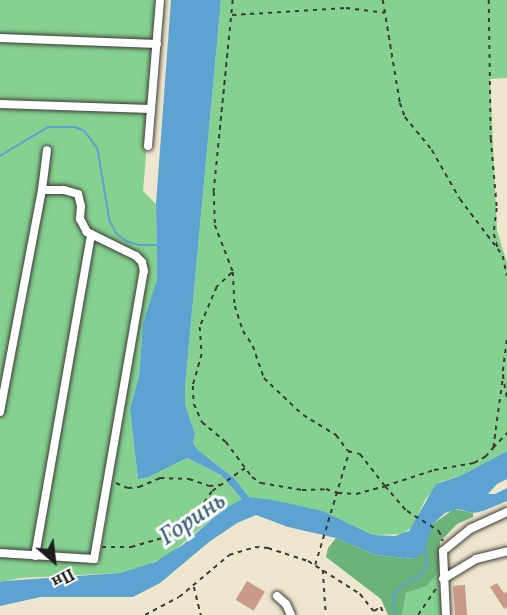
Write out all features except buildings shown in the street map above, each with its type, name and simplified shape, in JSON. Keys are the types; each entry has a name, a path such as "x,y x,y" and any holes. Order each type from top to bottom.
{"street":[{"path":"148,146 160,0"},
{"path":"0,38 157,44"},
{"path":"0,104 150,109"},
{"path":"0,412 42,190 47,150"},
{"path":"0,553 94,560 144,269 136,256 91,234 81,219 78,194 64,190 42,190"},
{"path":"35,556 91,234"},
{"path":"446,615 443,551 470,529 507,512"},
{"path":"443,579 476,559 507,551"},
{"path":"277,596 286,604 291,615"}],"path":[{"path":"232,0 214,192 215,225 233,272 236,306 243,331 253,346 264,378 303,415 336,435 348,451 360,454 385,486 416,518 439,531 444,540 443,551"},
{"path":"383,0 400,103 405,117 432,150 460,198 503,256 507,276"},
{"path":"489,0 490,128 496,186 494,234 498,249"},
{"path":"231,15 346,8 386,13"},
{"path":"233,272 217,287 200,327 202,354 193,386 194,404 202,422 226,442 252,477 261,483 302,490 326,489 338,493 356,494 434,470 474,463 485,457 507,434"},
{"path":"493,448 507,340"},
{"path":"502,375 507,398"},
{"path":"315,566 338,493 348,451"},
{"path":"94,560 104,546 131,548 173,534 199,510 210,494 246,468"},
{"path":"109,475 114,483 128,488 139,487 160,478 189,479 209,486 221,485"},
{"path":"145,615 194,586 229,555 255,547 290,554 315,566 360,594 374,611 381,607 384,615"},
{"path":"322,570 326,615"},
{"path":"418,615 443,579"},
{"path":"194,586 201,615"}],"green space":[{"path":"0,0 159,0 143,191 156,204 157,280 143,323 139,376 130,409 138,478 149,477 187,458 221,475 242,499 222,510 169,555 120,573 21,578 0,582 0,557 99,563 113,471 92,558 0,551"},
{"path":"221,0 507,0 507,78 490,79 497,230 507,263 507,451 460,476 440,482 425,500 413,526 403,534 373,535 323,511 249,497 235,479 198,450 193,443 195,434 185,404 185,387"},
{"path":"454,509 473,513 473,517 457,524 440,542 439,572 427,586 406,593 402,615 388,615 381,599 326,557 328,548 336,538 375,555 414,559 433,524"},
{"path":"439,572 442,615 402,615 406,593 427,586"}],"water":[{"path":"171,0 221,0 185,387 185,404 195,434 193,443 198,450 235,479 249,497 323,511 373,535 395,536 409,531 436,484 460,476 507,451 507,479 497,484 488,494 495,494 507,488 507,501 473,513 457,509 445,513 433,524 423,553 414,559 375,555 336,538 288,527 256,515 237,523 209,542 160,583 133,597 41,597 0,606 0,582 120,573 155,562 184,544 222,510 242,499 221,475 187,458 149,477 138,479 130,409 139,376 143,323 157,279 156,204"}],"waterway":[{"path":"0,156 48,127 75,127 85,131 98,149 110,221 117,234 139,245 157,245"},
{"path":"395,615 393,595 402,586 419,576 427,566 425,544"}],"water label":[{"name":"Горинь","path":"193,520"}]}
